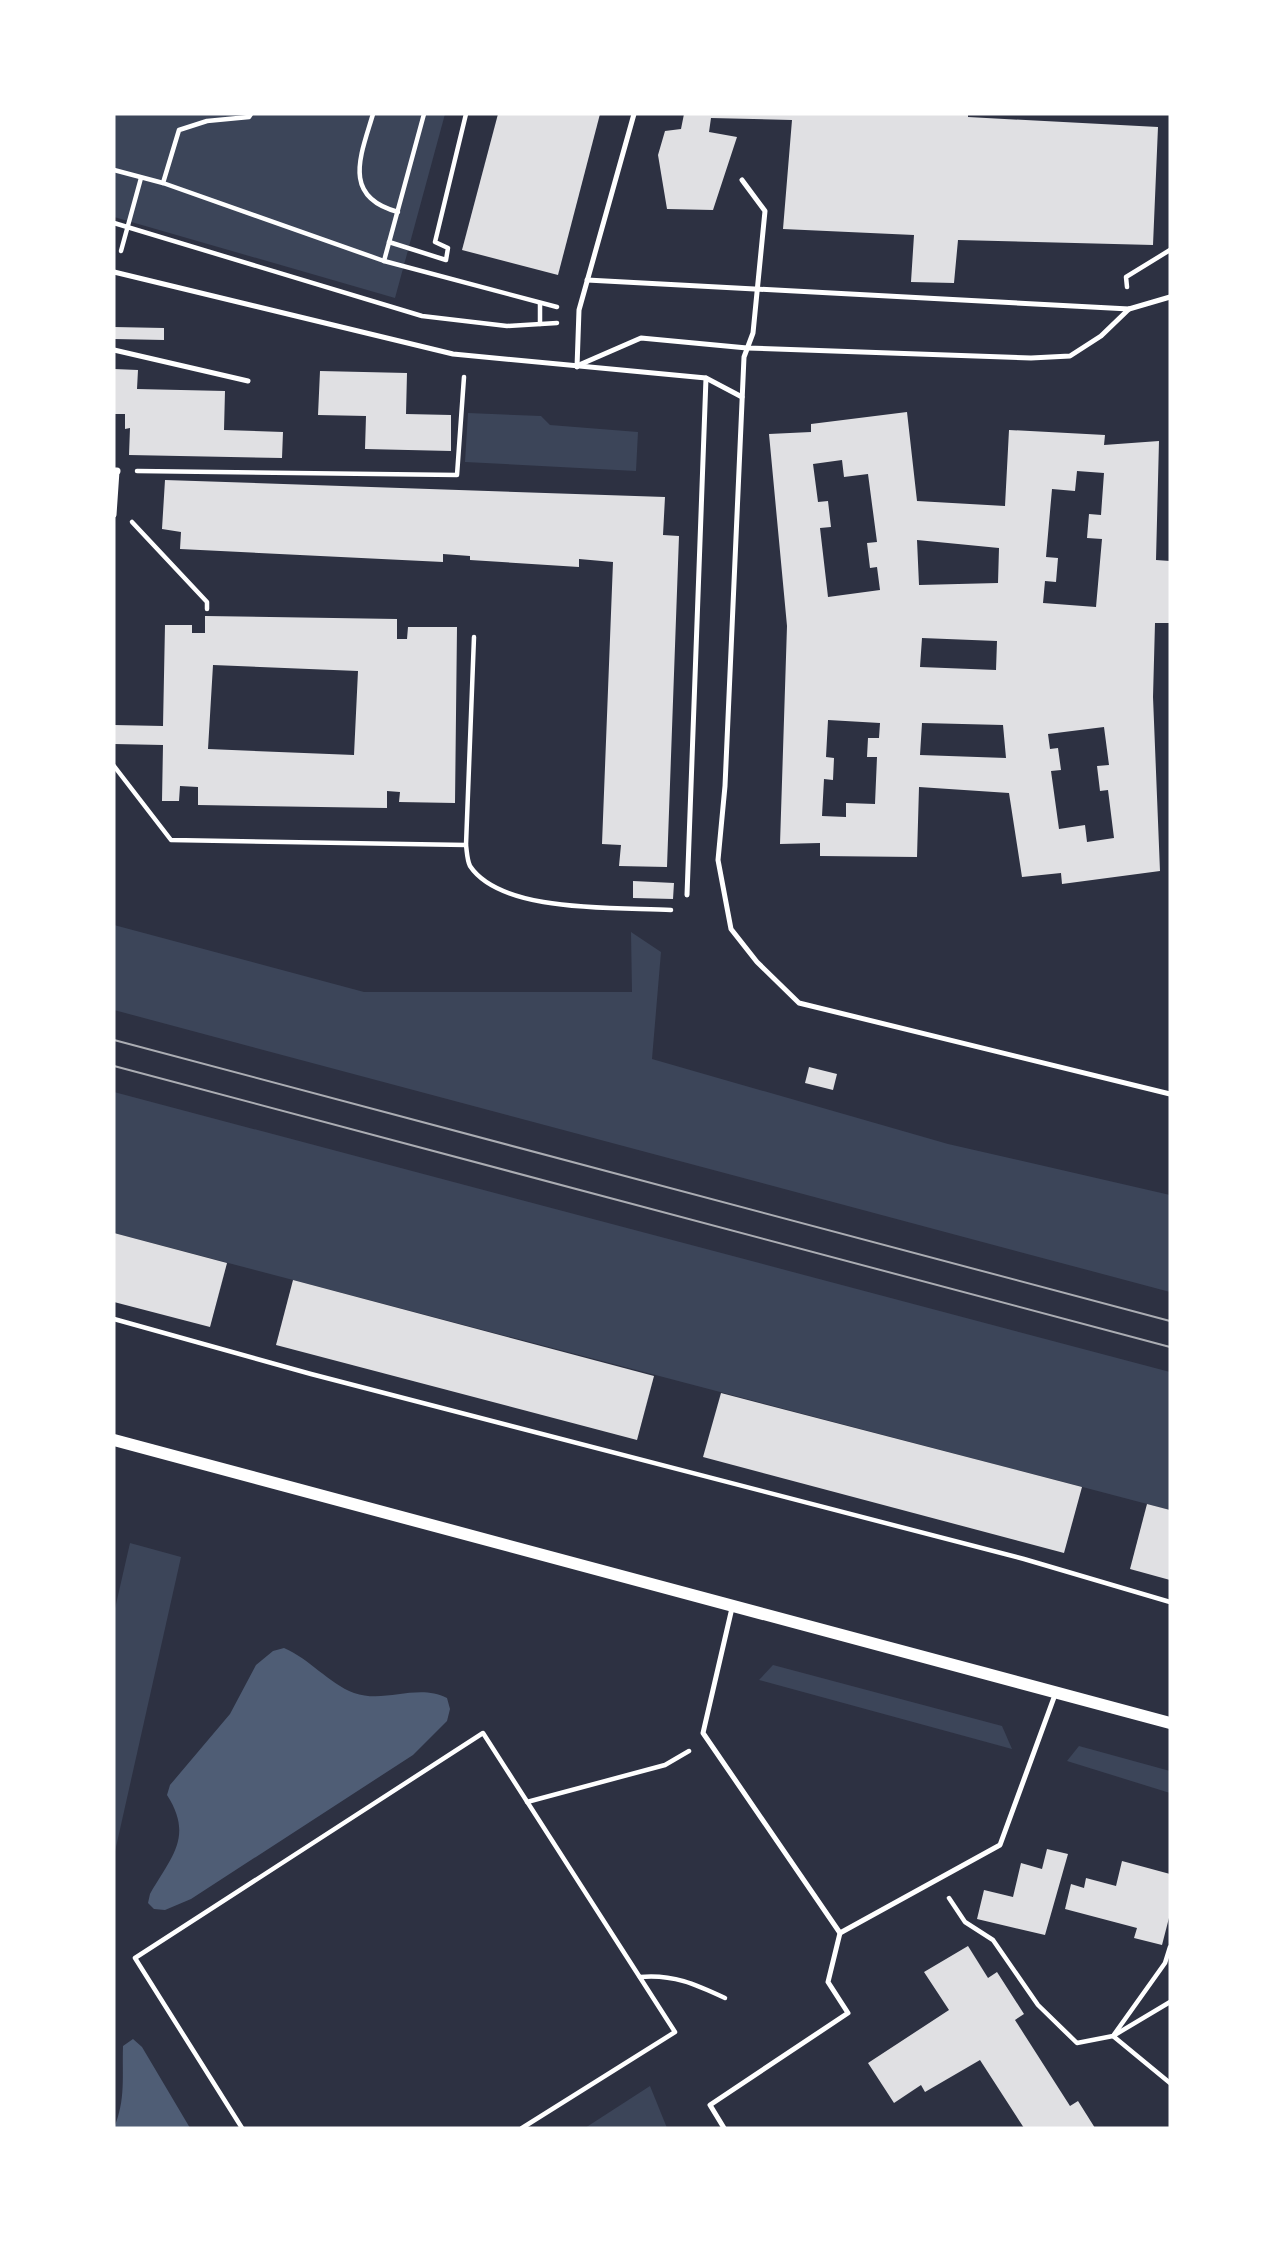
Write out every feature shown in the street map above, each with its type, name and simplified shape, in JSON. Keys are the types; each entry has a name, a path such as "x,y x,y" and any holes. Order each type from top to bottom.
{"street":[{"path":"114,1440 1170,1723"}],"lane":[{"path":"577,366 579,310 634,114"},
{"path":"742,180 765,211 753,333 747,348 742,397 725,786 718,860 731,929 757,962 799,1003 1170,1094"},
{"path":"115,272 215,299 466,355 706,378 742,397"},
{"path":"587,280 1129,309 1170,297"},
{"path":"577,366 641,338 747,348 874,350 1031,358 1070,356 1101,336 1129,309"},
{"path":"114,350 248,381"},
{"path":"687,895 706,378"},
{"path":"114,515 115,471"},
{"path":"733,1605 703,1733 840,1933"},
{"path":"724,2128 710,2105 848,2013 828,1982 840,1933 1000,1845 1056,1692"}],"path":[{"path":"163,183 178,130 206,121 249,117 251,114"},
{"path":"373,114 357,171 360,185 381,208 398,212"},
{"path":"384,261 424,114"},
{"path":"390,242 446,260 448,248 435,242 466,114"},
{"path":"114,170 163,183 384,261 540,304 579,310"},
{"path":"115,272 141,178"},
{"path":"114,223 422,316 463,323 558,323 578,328"},
{"path":"1129,309 1126,277 1170,250"},
{"path":"540,304 540,324"},
{"path":"115,471 457,475 466,355"},
{"path":"114,504 207,602 207,609"},
{"path":"474,638 466,845 468,864 481,878 516,897 545,904 675,910 687,895"},
{"path":"114,766 171,840 466,845"},
{"path":"114,1320 311,1374 1024,1559 1170,1602"},
{"path":"242,2128 135,1958 483,1733 674,2032 522,2128"},
{"path":"527,1802 665,1765 707,1739"},
{"path":"937,1879 965,1922 993,1940 1038,2005 1077,2043 1113,2036 1170,2002"},
{"path":"1113,2036 1165,1963 1170,1947"},
{"path":"640,1977 663,1975 687,1980 725,1998"},
{"path":"1113,2036 1170,2083"}],"shaded area":[{"path":"114,114 445,114 395,298 114,217"},
{"path":"468,413 541,416 550,425 638,432 636,471 465,462"},
{"path":"114,925 364,992 632,992 631,932 661,952 652,1059 948,1144 1170,1195 1170,1292 114,1010"},
{"path":"114,1092 1170,1372 1170,1510 114,1233"},
{"path":"130,1543 181,1557 114,1856 114,1613"},
{"path":"284,1648 354,1693 377,1696 424,1692 447,1698 450,1709 447,1721 413,1755 191,1899 165,1910 154,1909 148,1903 150,1894 172,1857 179,1835 179,1823 167,1795 170,1785 230,1714 256,1665 273,1651"},
{"path":"773,1665 1002,1726 1012,1749 759,1680"},
{"path":"1079,1746 1170,1771 1170,1793 1067,1761"},
{"path":"133,2039 142,2047 190,2128 114,2128 122,2097 123,2046"},
{"path":"650,2086 667,2128 585,2128"}],"building":[{"path":"498,114 600,114 558,275 462,250"},
{"path":"684,114 968,114 968,117 1158,127 1153,245 958,240 954,283 911,282 914,235 783,229 792,120 711,118 709,132 737,137 713,210 667,209 658,155 665,131 681,129"},
{"path":"114,327 164,328 164,340 114,339"},
{"path":"114,369 138,370 137,389 225,391 224,430 283,432 282,458 129,455 130,428 125,429 125,414 114,414"},
{"path":"320,371 407,373 406,414 451,415 451,451 365,449 366,416 318,415"},
{"path":"907,412 917,501 1005,506 1009,430 1105,435 1104,445 1159,441 1156,560 1170,561 1170,623 1155,623 1153,697 1160,871 1062,884 1061,873 1022,877 1009,793 919,787 917,857 820,856 820,843 780,844 787,626 769,434 811,432 811,424","holes":["842,460 844,477 868,474 877,542 867,543 870,568 877,567 880,590 828,597 820,528 831,527 828,501 818,502 813,464","1077,471 1104,473 1101,515 1089,514 1087,538 1102,539 1096,607 1043,603 1045,581 1056,582 1058,558 1046,557 1052,489 1075,491","917,540 999,548 998,583 919,585","922,638 997,641 996,670 920,667","828,720 880,723 879,738 868,738 867,757 877,757 875,804 846,803 846,817 822,816 824,779 833,780 834,758 826,757","922,723 1003,725 1006,758 920,755","1104,727 1109,765 1097,766 1100,791 1108,790 1114,838 1087,842 1085,825 1059,829 1051,771 1061,770 1058,748 1050,749 1048,734"]},
{"path":"165,480 665,497 663,535 679,536 667,867 619,866 621,845 602,844 613,562 579,559 579,567 470,560 470,556 443,554 443,562 180,549 181,532 162,529"},
{"path":"205,616 397,619 397,639 407,639 408,627 457,627 455,803 399,802 400,792 387,791 387,808 198,805 198,787 180,786 179,801 162,801 163,745 114,744 114,725 163,726 165,625 192,625 192,633 205,633","holes":["213,665 358,671 354,755 208,749"]},
{"path":"633,881 674,883 673,899 633,898"},
{"path":"809,1067 837,1074 833,1090 805,1083"},
{"path":"114,1233 227,1263 210,1327 114,1302"},
{"path":"293,1280 654,1376 637,1440 276,1345"},
{"path":"721,1393 1082,1487 1064,1553 703,1457"},
{"path":"1147,1504 1170,1510 1170,1580 1130,1569"},
{"path":"1047,1849 1068,1854 1045,1935 977,1919 984,1890 1013,1897 1021,1863 1042,1869"},
{"path":"1122,1861 1170,1874 1170,1914 1162,1945 1134,1938 1137,1928 1065,1909 1071,1884 1084,1888 1086,1878 1116,1886"},
{"path":"968,1946 988,1978 997,1972 1024,2014 1015,2020 1070,2106 1078,2101 1095,2128 1024,2128 980,2060 925,2092 921,2085 894,2103 868,2063 949,2010 924,1972"}],"tram line":[{"path":"114,1040 1170,1321"},
{"path":"114,1066 1170,1347"}]}
